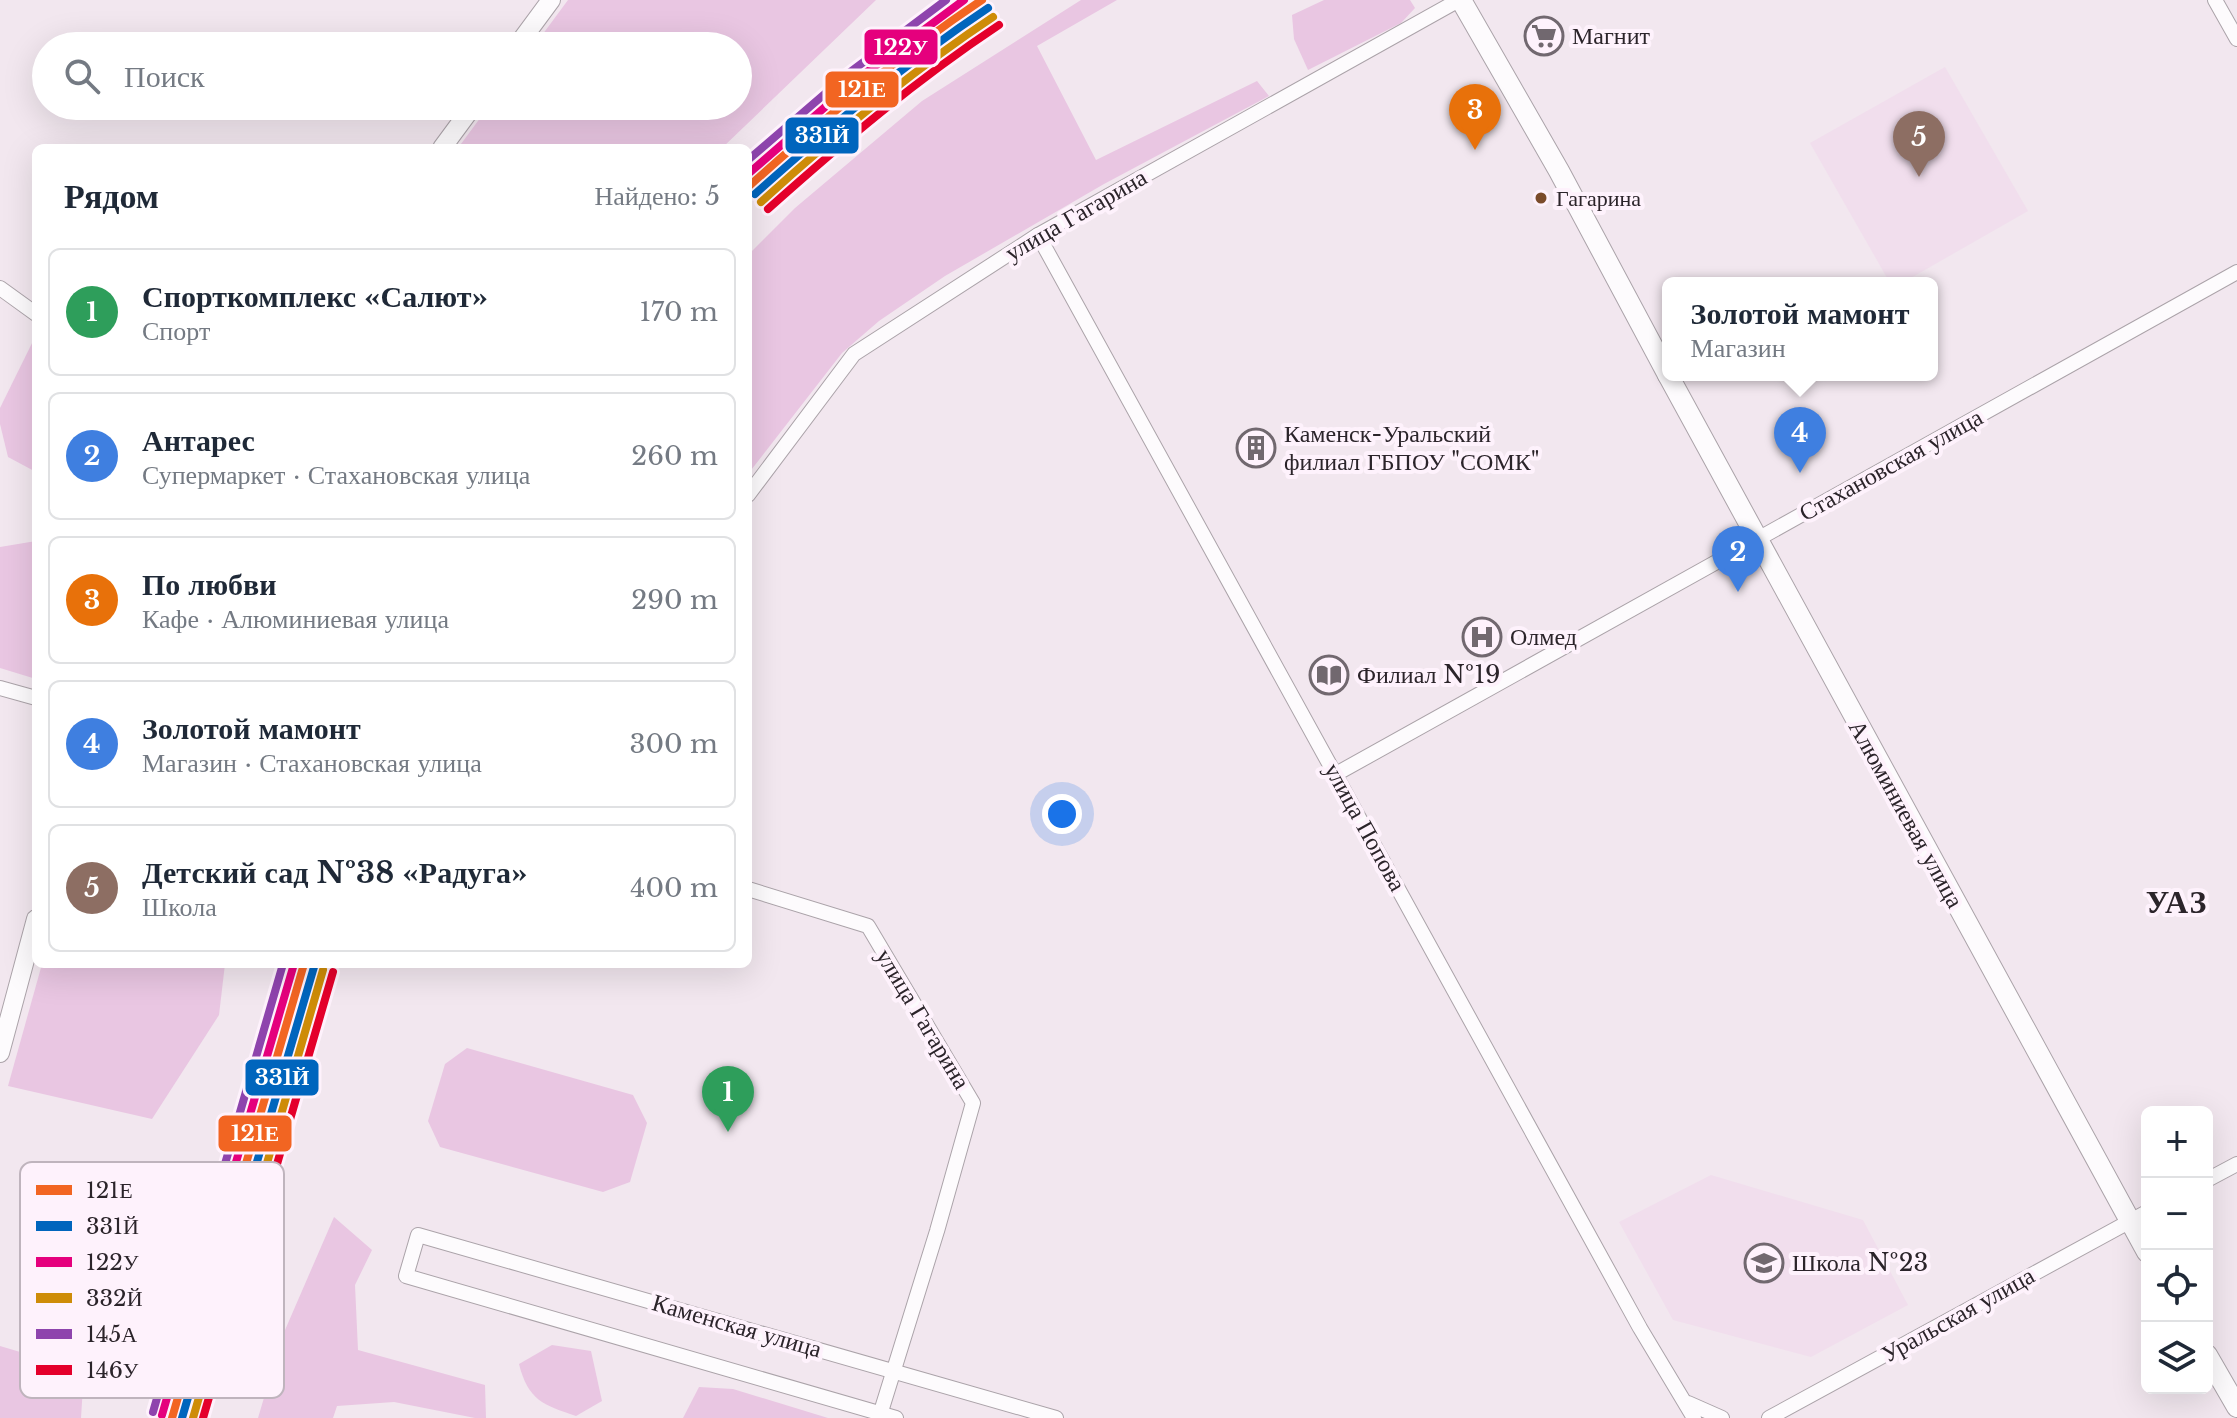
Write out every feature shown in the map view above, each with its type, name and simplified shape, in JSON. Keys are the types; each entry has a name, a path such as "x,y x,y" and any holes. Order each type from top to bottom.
{"main road":[{"name":"Алюминиевая улица","path":"1460,0 1559,171 1662,364"},
{"name":"Алюминиевая улица","path":"1671,381 1756,540 2138,1216 2146,1250"},
{"path":"2213,1365 2237,1407"}],"street":[{"path":"527,32 551,0"},
{"name":"улица Гагарина","path":"752,490 854,354 1038,235 1460,0"},
{"path":"2215,0 2237,39"},
{"path":"445,144 463,120"},
{"name":"улица Попова","path":"1038,235 1640,1328 1688,1403 1694,1418"},
{"name":"Стахановская улица","path":"1336,774 2237,272"},
{"path":"0,288 32,311"},
{"path":"0,688 32,697"},
{"name":"улица Гагарина","path":"752,890 868,926 973,1103 880,1416"},
{"path":"0,1053 32,934"},
{"path":"2211,1178 2237,1164"},
{"name":"Уральская улица","path":"1769,1417 2138,1216"},
{"name":"Каменская улица","path":"896,1418 880,1416 406,1276 418,1235 1056,1418"},
{"path":"1688,1403 1722,1418"}],"shaded area":[{"path":"568,0 876,0 752,119 752,32 544,32"},
{"path":"1081,0 1117,0 1037,46 1096,160 1257,81 1269,96 1104,184 945,276 879,321 842,353 752,469 752,251 795,208 922,101"},
{"path":"1324,0 1410,0 1415,8 1401,23 1308,70 1294,39 1292,15"},
{"path":"1945,67 2028,211 1912,277 1887,277 1810,143"},
{"path":"479,120 751,120 726,144 461,144"},
{"path":"32,343 32,470 8,457 0,424 0,408"},
{"path":"32,542 32,678 0,668 0,547"},
{"path":"41,968 225,968 219,1015 152,1119 8,1086"},
{"path":"467,1048 633,1095 647,1123 630,1182 603,1192 440,1147 428,1121 445,1064"},
{"name":"Школа №23","path":"1711,1175 1863,1220 1908,1305 1811,1357 1673,1320 1619,1222"},
{"path":"334,1217 372,1250 355,1285 358,1350 485,1385 486,1418 394,1402 337,1406 333,1418 258,1418 264,1398 284,1398 284,1332"},
{"path":"552,1345 591,1351 602,1401 576,1416 546,1404 532,1393 519,1364"},
{"path":"0,1346 20,1352 20,1398 82,1398 81,1418 0,1418"},
{"path":"699,1387 733,1389 828,1418 683,1418"}],"transit line":[{"name":"145А","path":"752,157 849,73 946,0"},
{"name":"122У","path":"752,171 855,81 964,0"},
{"name":"121Е","path":"752,183 862,89 982,0"},
{"name":"331Й","path":"755,194 868,97 988,8"},
{"name":"332Й","path":"761,202 874,105 993,17"},
{"name":"146У","path":"768,209 880,113 999,25"},
{"name":"145А","path":"226,1162 282,968"},
{"name":"122У","path":"236,1162 293,968"},
{"name":"121Е","path":"246,1162 303,968"},
{"name":"331Й","path":"257,1162 314,968"},
{"name":"332Й","path":"267,1162 323,970"},
{"name":"146У","path":"278,1162 333,972"},
{"name":"145А","path":"153,1412 157,1398"},
{"name":"122У","path":"162,1415 167,1398"},
{"name":"121Е","path":"172,1418 178,1398"},
{"name":"331Й","path":"182,1418 188,1398"},
{"name":"332Й","path":"193,1418 199,1398"},
{"name":"146У","path":"203,1418 209,1398"}],"place":[{"name":"Магнит","path":"1544,36"},
{"name":"По любви","path":"1475,150"},
{"name":"Детский сад №38 «Радуга»","path":"1919,177"},
{"name":"Гагарина","path":"1541,198"},
{"name":"Каменск-Уральский филиал ГБПОУ \"СОМК\"","path":"1256,448"},
{"name":"Золотой мамонт","path":"1800,473"},
{"name":"Антарес","path":"1738,592"},
{"name":"Олмед","path":"1482,637"},
{"name":"Филиал №19","path":"1329,675"},
{"name":"Спорткомплекс «Салют»","path":"728,1132"},
{"name":"Школа №23","path":"1764,1263"}],"district":[{"name":"УАЗ","path":"2177,902"}]}
